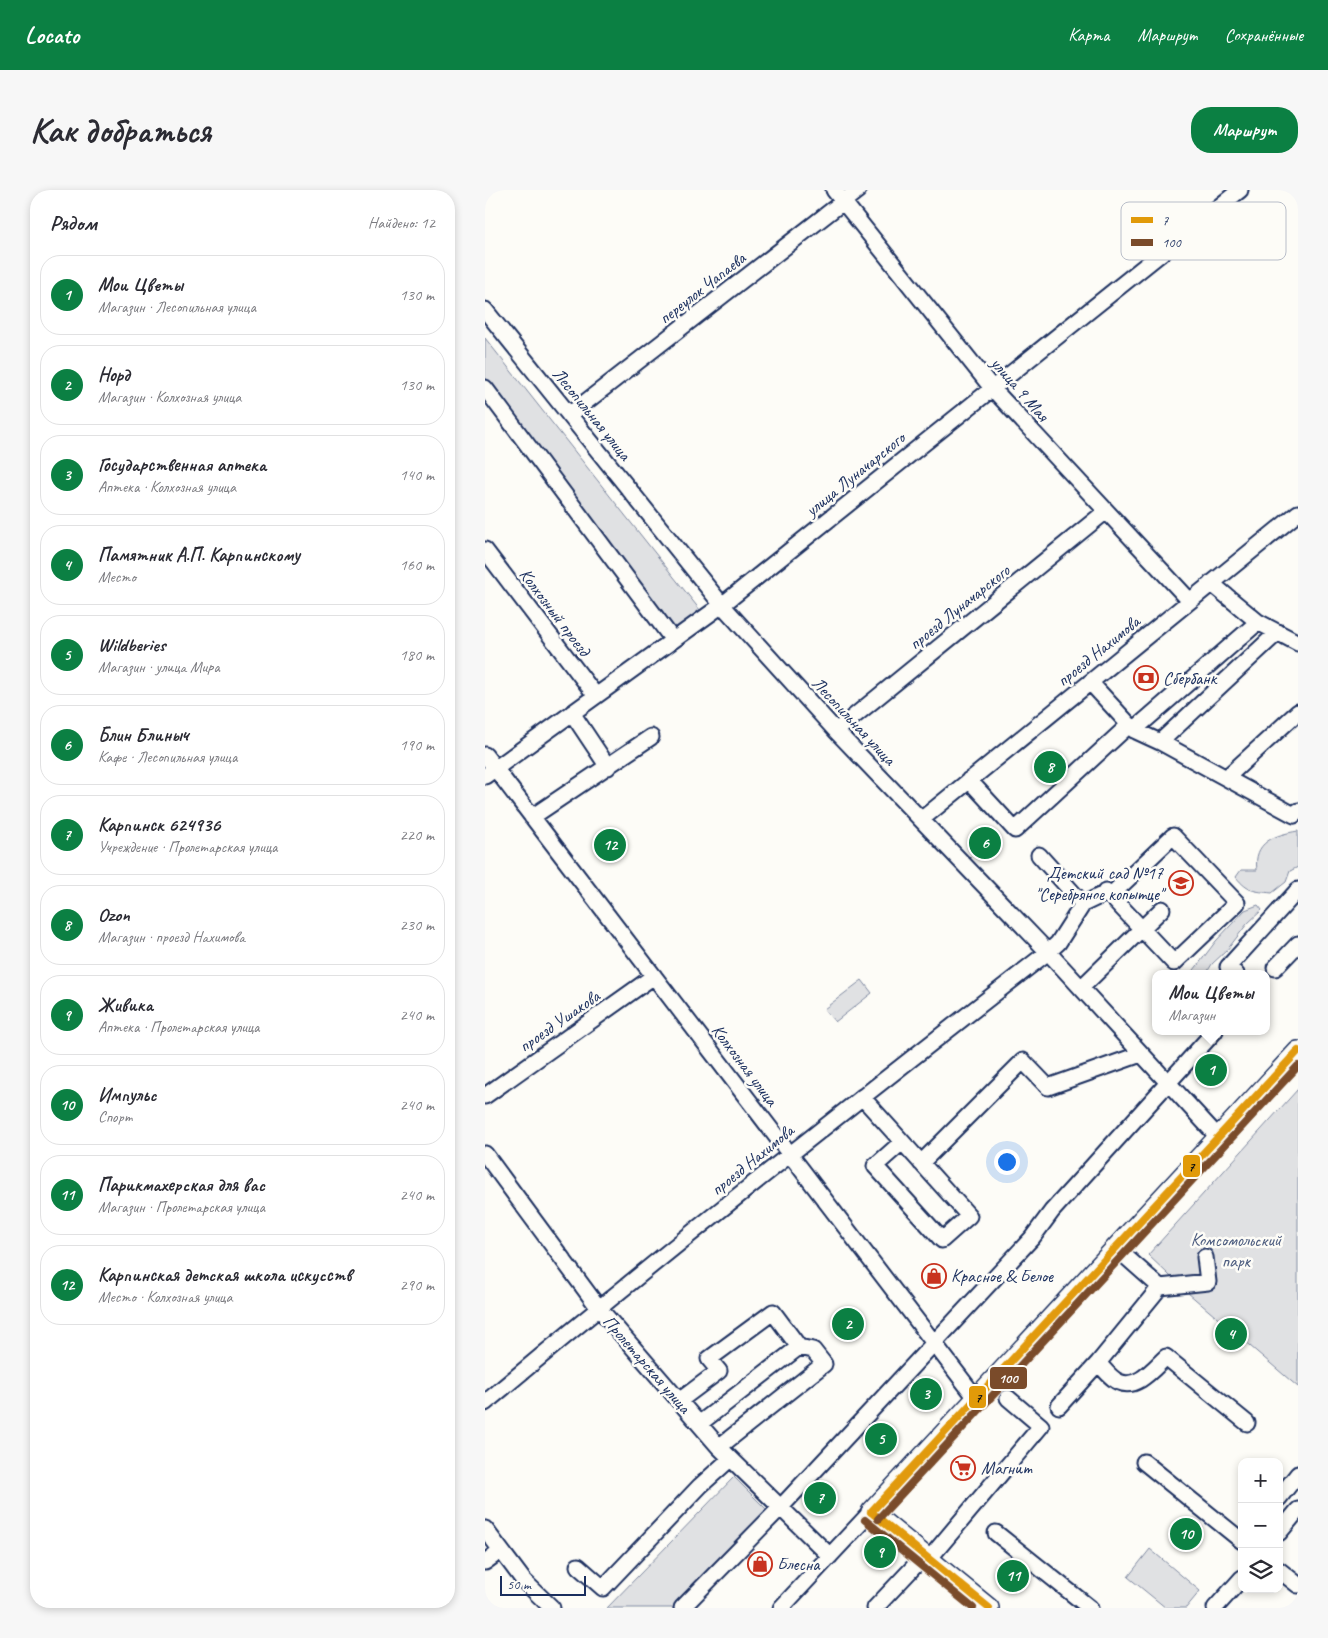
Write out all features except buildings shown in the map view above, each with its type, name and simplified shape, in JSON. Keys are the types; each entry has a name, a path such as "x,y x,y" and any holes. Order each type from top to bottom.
{"main road":[{"path":"989,1608 871,1512 1298,1051"}],"street":[{"name":"переулок Чапаева","path":"569,415 839,196 858,190"},
{"name":"улица Луначарского","path":"1225,202 1240,190"},
{"name":"улица 9 Мая","path":"839,196 992,388 1105,512 1190,601"},
{"name":"улица Луначарского","path":"490,772 722,604 1152,260"},
{"name":"Лесопильная улица","path":"485,310 722,604 836,731 1048,952 1218,1137"},
{"path":"485,388 673,640"},
{"name":"проезд Луначарского","path":"836,731 1105,512"},
{"name":"проезд Нахимова","path":"922,819 1298,513"},
{"name":"Колхозный проезд","path":"485,550 596,696"},
{"path":"1211,583 1258,622 1298,644"},
{"path":"969,780 1015,830 1131,728 1258,622"},
{"path":"1160,742 1278,632"},
{"path":"1090,682 1131,728 1227,777 1294,815 1298,811"},
{"path":"1227,777 1298,712"},
{"path":"572,713 608,767"},
{"path":"532,817 651,738"},
{"name":"Колхозная улица","path":"485,755 490,772 532,817 976,1398"},
{"path":"1039,856 1083,904 1104,894 1107,890 1111,895 1174,963 1237,903 1173,836 1111,895"},
{"path":"1232,970 1229,967 1298,890"},
{"name":"проезд Нахимова","path":"485,1403 598,1308 789,1154 1048,952 1058,943 1083,904"},
{"path":"1081,988 1162,909"},
{"path":"1270,972 1298,944"},
{"name":"проезд Ушакова","path":"485,1096 654,976"},
{"path":"682,1608 780,1508 1032,1238 1051,1211 1211,1035"},
{"path":"921,1163 1023,1061 1048,1086 1141,1054"},
{"path":"862,1097 969,1216 942,1240 875,1166 902,1142"},
{"name":"Пролетарская улица","path":"485,1154 598,1308 725,1453 830,1556"},
{"path":"1116,1248 1159,1287"},
{"path":"1059,1406 1098,1363 1159,1287 1208,1282 1205,1257"},
{"path":"578,1566 603,1588 701,1486 725,1453 824,1364 813,1350 799,1346 773,1312 709,1359 719,1371 679,1401"},
{"path":"699,1424 799,1346"},
{"path":"1098,1363 1118,1382 1129,1384 1139,1381 1166,1357 1247,1423"},
{"path":"877,1607 927,1557 1041,1426 1008,1398"},
{"path":"1144,1462 1238,1538"},
{"path":"1283,1493 1298,1474"},
{"path":"1283,1528 1298,1510"},
{"path":"781,1608 871,1512"},
{"path":"485,1529 524,1581 552,1608"},
{"path":"996,1533 1090,1608"},
{"path":"485,1562 500,1551"},
{"path":"1283,1573 1298,1584"},
{"path":"1215,1608 1238,1582"}],"green space":[{"path":"485,338 700,610 675,632 485,381"},
{"path":"1298,831 1298,867 1290,871 1286,882 1272,893 1252,890 1244,886 1236,877 1241,870 1257,870 1258,853 1267,842 1281,835"},
{"path":"1258,905 1262,910 1247,924 1208,970 1194,970 1216,941 1245,910"},
{"path":"862,980 872,993 835,1022 824,1009"},
{"name":"Комсомольский парк","path":"1298,1089 1298,1387 1188,1293 1148,1255"},
{"path":"734,1477 770,1513 679,1608 607,1608"},
{"path":"1150,1549 1200,1591 1186,1608 1166,1608 1128,1577"}],"transit line":[{"name":"7","path":"871,1512 1298,1051"},
{"name":"100","path":"878,1519 1298,1066"},
{"name":"7","path":"871,1512 989,1608"},
{"name":"100","path":"865,1520 973,1608"}],"place":[{"name":"Сбербанк","path":"1146,678"},
{"name":"Ozon","path":"1050,767"},
{"name":"Блин Блиныч","path":"985,843"},
{"name":"Карпинская детская школа искусств","path":"610,845"},
{"name":"Детский сад №17 \"Серебряное копытце\"","path":"1181,883"},
{"name":"Мои Цветы","path":"1211,1070"},
{"name":"Красное & Белое","path":"934,1276"},
{"name":"Норд","path":"848,1324"},
{"name":"Памятник А.П. Карпинскому","path":"1231,1334"},
{"name":"Государственная аптека","path":"926,1394"},
{"name":"Wildberies","path":"881,1439"},
{"name":"Магнит","path":"963,1468"},
{"name":"Карпинск 624936","path":"820,1498"},
{"name":"Импульс","path":"1186,1534"},
{"name":"Живика","path":"880,1552"},
{"name":"Блесна","path":"760,1564"},
{"name":"Парикмахерская для вас","path":"1013,1576"}]}
